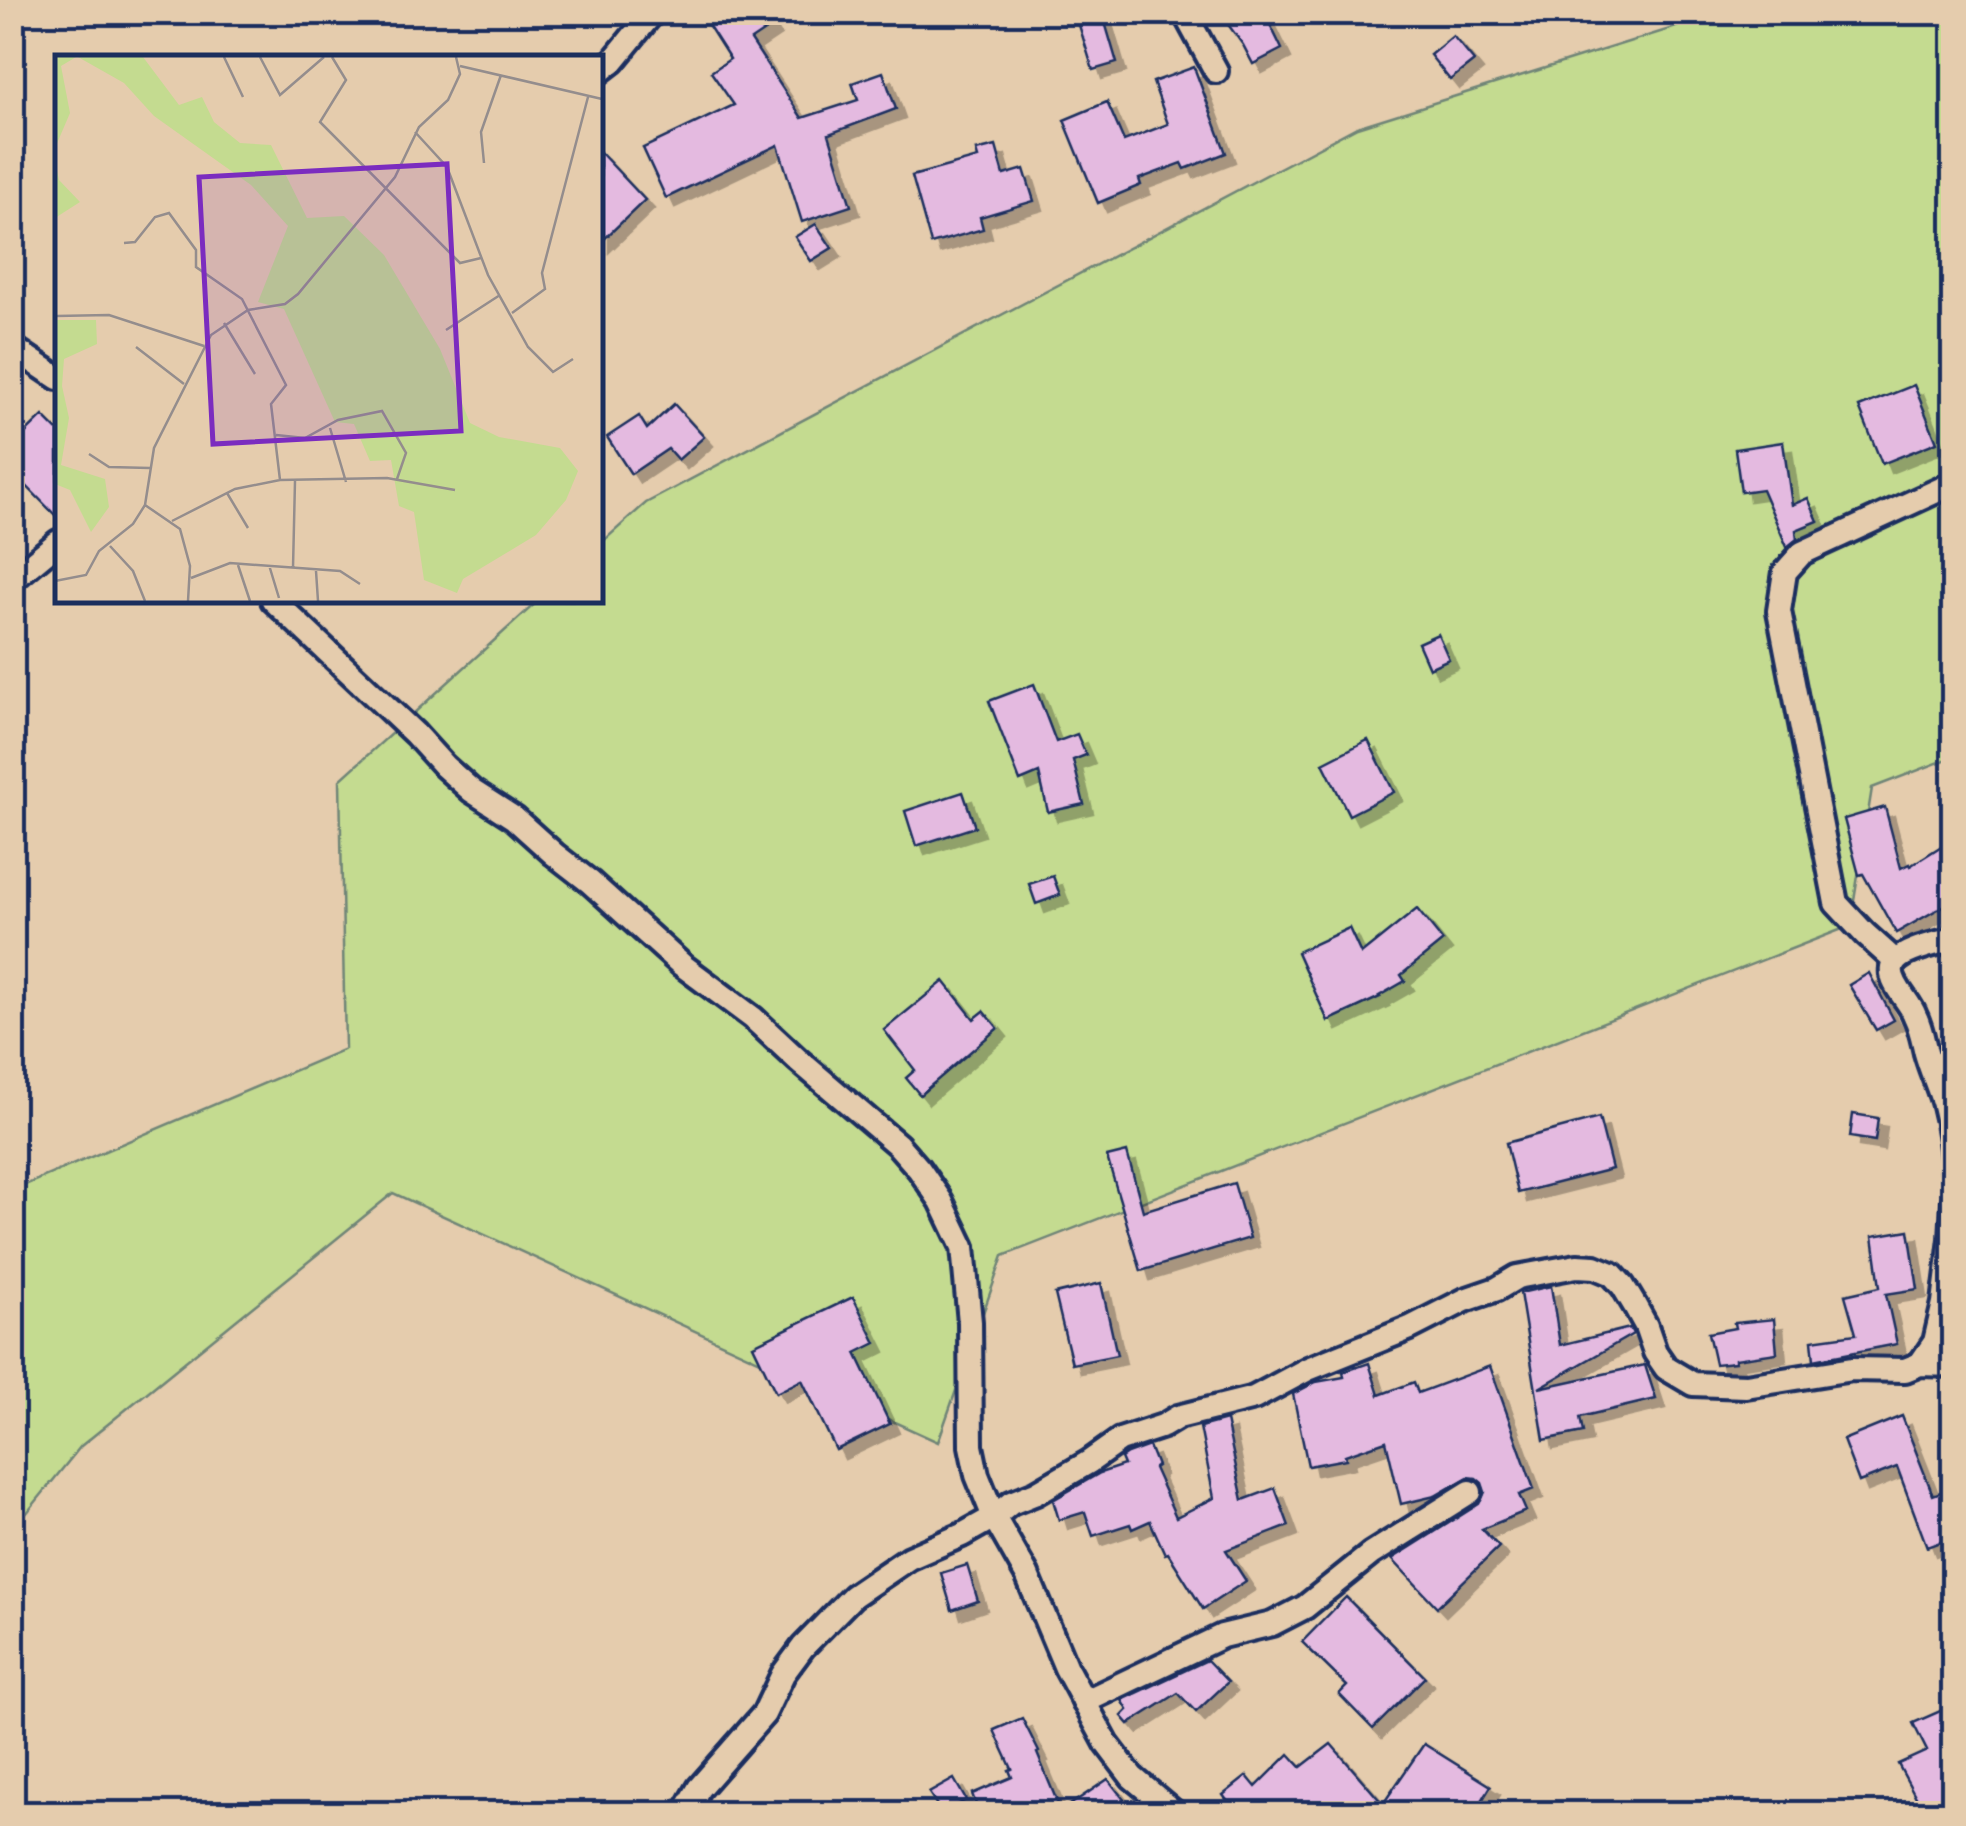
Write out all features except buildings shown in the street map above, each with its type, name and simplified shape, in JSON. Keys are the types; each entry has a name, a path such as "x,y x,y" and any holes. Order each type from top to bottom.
{"street":[{"path":"602,70 653,12"},
{"path":"1184,12 1216,71"},
{"path":"12,347 55,376"},
{"path":"1896,961 1836,903 1779,611 1785,572 1802,553 1954,483"},
{"path":"12,580 55,544"},
{"path":"275,602 472,791 514,818 682,965 753,1018 898,1145 919,1169 942,1201 963,1247 970,1322 971,1446 994,1517 1028,1575 1066,1668 1107,1744 1132,1777 1176,1814"},
{"path":"1954,939 1921,947 1896,961 1892,976 1920,1026 1944,1104 1954,1174"},
{"path":"1920,1364 1935,1342 1944,1303 1954,1202"},
{"path":"684,1814 698,1788 764,1714 783,1674 803,1647 852,1596 909,1558 962,1535 1120,1440 1163,1426 1178,1416 1254,1398 1308,1369 1410,1328 1517,1277 1577,1266 1596,1267 1612,1274 1630,1296 1666,1368 1693,1384 1746,1386 1852,1369 1954,1366"},
{"path":"1084,1702 1222,1636 1272,1624 1305,1607 1372,1554 1470,1492"}],"green space":[{"path":"1712,13 1953,13 1953,757 1872,788 1850,926 1003,1256 938,1442 393,1193 81,1446 13,1530 13,1190 345,1049 340,780 537,602 602,602 602,542 646,503 1357,127"}]}
